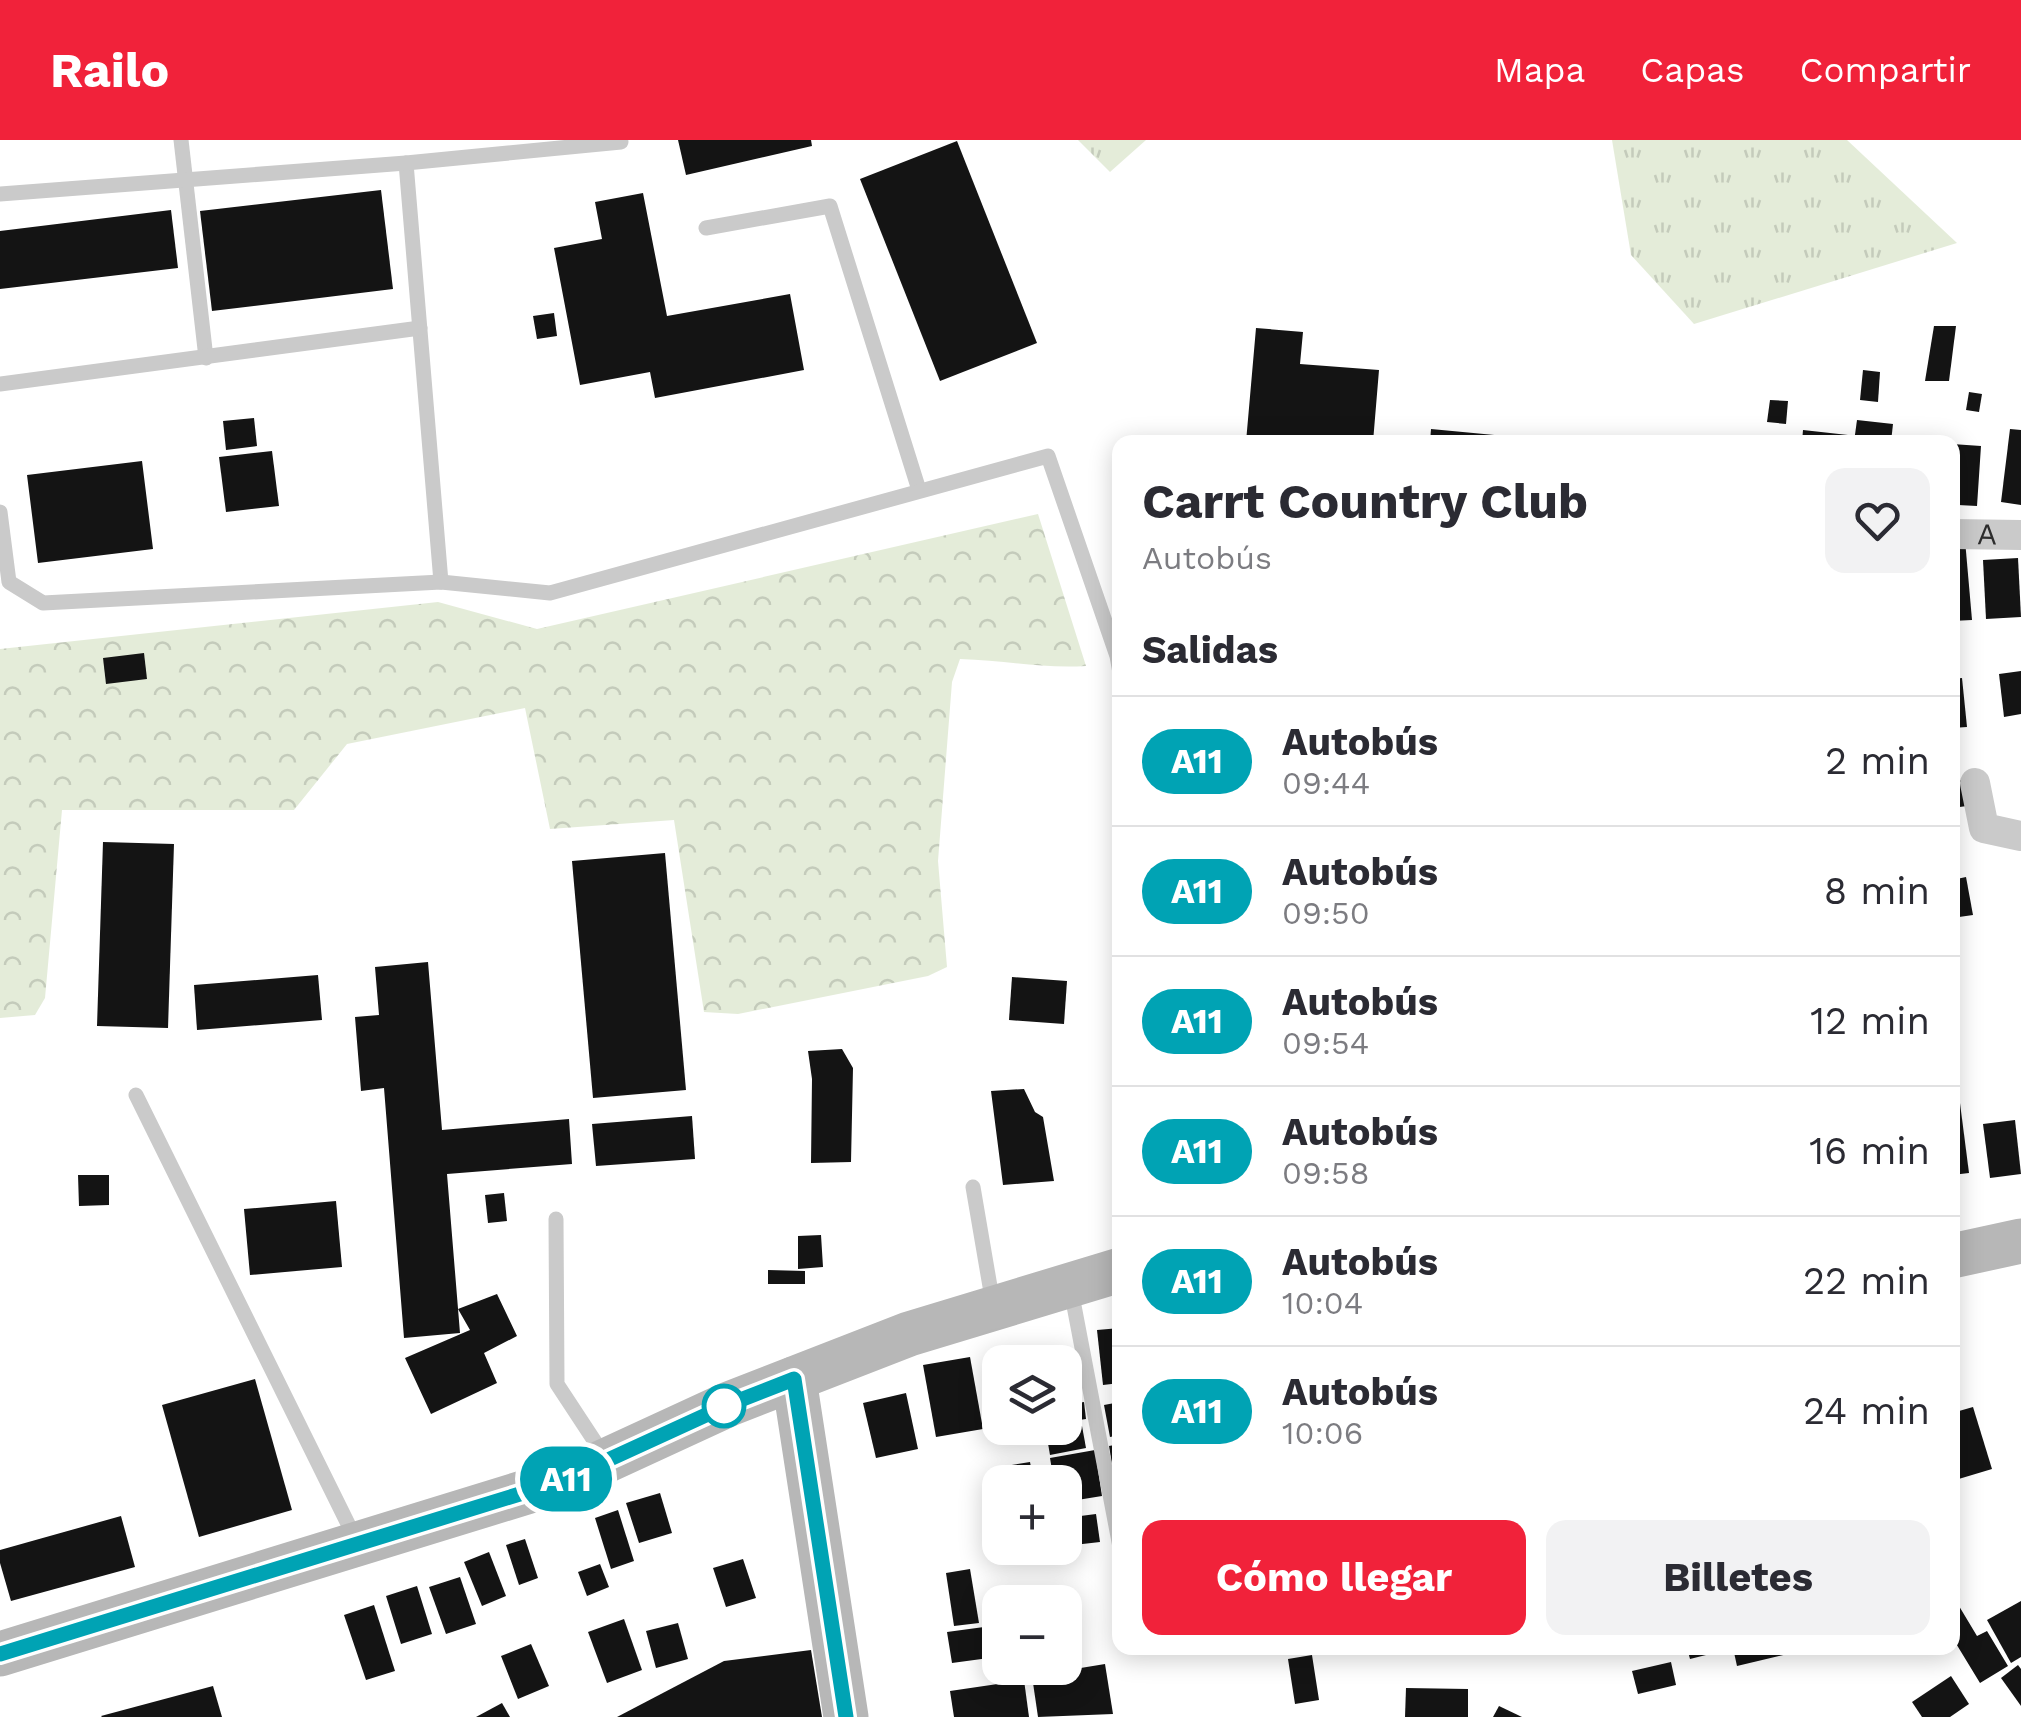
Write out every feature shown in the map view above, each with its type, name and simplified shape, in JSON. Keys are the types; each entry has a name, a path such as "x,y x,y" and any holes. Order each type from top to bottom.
{"street":[{"name":"A","path":"1960,534 2021,535"},
{"path":"1975,783 1984,828 2021,836"},
{"path":"1960,1254 2021,1242"},
{"path":"0,1654 562,1481 730,1404 909,1334 1112,1272"},
{"path":"794,1379 846,1717"}],"lane":[{"path":"181,140 206,358"},
{"path":"0,194 621,142"},
{"path":"406,163 441,582"},
{"path":"706,228 830,206 919,490"},
{"path":"0,384 420,328"},
{"path":"0,512 9,582 43,602 441,582 550,593 1048,456 1112,639"},
{"path":"136,1096 357,1542"},
{"path":"973,1187 994,1308"},
{"path":"556,1219 558,1384 608,1460"},
{"path":"1070,1285 1112,1505"}],"green space":[{"path":"1078,140 1146,140 1110,172"},
{"path":"1612,140 1847,140 1957,243 1694,324 1631,255"},
{"path":"1038,514 1086,666 960,659 952,682 938,861 947,967 928,976 738,1014 704,1012 674,820 550,829 525,708 347,744 294,810 62,810 45,998 35,1015 0,1018 0,649 438,602 537,629"}],"building":[{"path":"678,140 811,140 812,146 686,175"},
{"path":"957,141 1037,343 940,381 860,179"},
{"path":"381,190 393,289 212,311 200,211"},
{"path":"643,193 667,316 790,294 804,370 655,398 650,372 580,385 554,248 602,239 595,202"},
{"path":"171,210 178,268 0,289 0,231"},
{"path":"554,313 557,336 537,339 533,316"},
{"path":"1934,326 1956,326 1949,381 1925,381"},
{"path":"1256,328 1303,332 1300,364 1379,370 1374,435 1247,435"},
{"path":"1863,370 1880,372 1878,402 1860,400"},
{"path":"1969,392 1982,394 1979,412 1966,410"},
{"path":"1770,400 1788,401 1786,424 1767,422"},
{"path":"254,418 257,446 226,450 223,421"},
{"path":"1857,420 1893,424 1892,435 1855,435"},
{"path":"1431,429 1494,435 1431,435"},
{"path":"2010,429 2021,430 2021,505 2001,502"},
{"path":"1803,430 1848,435 1803,435"},
{"path":"1960,445 1981,446 1977,506 1960,505"},
{"path":"272,451 279,506 226,512 219,457"},
{"path":"142,461 153,549 38,563 27,475"},
{"path":"1960,540 1965,540 1972,620 1960,621"},
{"path":"2018,558 2021,617 1986,619 1983,560"},
{"path":"144,653 147,679 106,684 103,658"},
{"path":"2021,671 2021,714 2004,717 1999,674"},
{"path":"1962,678 1967,727 1960,727"},
{"path":"1963,780 1967,806 1960,807"},
{"path":"103,842 174,844 168,1028 97,1026"},
{"path":"665,853 686,1090 593,1098 572,861"},
{"path":"1966,877 1973,915 1960,917 1960,878"},
{"path":"428,962 442,1130 569,1119 572,1164 447,1174 460,1333 404,1338 384,1088 361,1091 355,1017 379,1015 375,967"},
{"path":"318,975 322,1020 197,1030 194,985"},
{"path":"1012,977 1067,981 1064,1024 1009,1020"},
{"path":"842,1049 853,1068 851,1162 811,1163 812,1079 808,1051"},
{"path":"1024,1089 1035,1112 1043,1117 1054,1181 1003,1185 991,1091"},
{"path":"1960,1103 1969,1173 1960,1174"},
{"path":"692,1116 695,1159 596,1166 592,1124"},
{"path":"2015,1120 2021,1174 1990,1178 1983,1124"},
{"path":"78,1175 109,1175 109,1205 79,1206"},
{"path":"504,1193 507,1221 488,1223 485,1195"},
{"path":"336,1201 342,1267 250,1275 244,1209"},
{"path":"821,1235 823,1267 798,1269 798,1236"},
{"path":"768,1270 805,1271 805,1284 768,1284"},
{"path":"497,1294 517,1336 484,1353 497,1383 431,1414 405,1358 470,1330 458,1309"},
{"path":"1112,1329 1112,1384 1103,1385 1097,1330"},
{"path":"970,1357 982,1429 936,1437 923,1365"},
{"path":"255,1379 292,1510 199,1537 162,1405"},
{"path":"906,1393 918,1449 876,1458 863,1403"},
{"path":"1112,1404 1112,1437 1110,1437 1104,1405"},
{"path":"1973,1407 1992,1469 1960,1479 1960,1411"},
{"path":"1082,1426 1086,1448 1050,1455 1048,1445 1082,1445"},
{"path":"1095,1450 1102,1496 1082,1499 1082,1465 1051,1465 1050,1458"},
{"path":"660,1493 672,1533 639,1543 626,1503"},
{"path":"618,1510 634,1561 611,1569 595,1518"},
{"path":"1096,1514 1100,1542 1082,1544 1082,1516"},
{"path":"121,1516 135,1567 11,1601 0,1550"},
{"path":"525,1539 538,1578 519,1585 506,1545"},
{"path":"489,1552 506,1596 482,1606 464,1562"},
{"path":"743,1559 756,1598 726,1607 713,1568"},
{"path":"600,1564 609,1587 587,1596 578,1572"},
{"path":"970,1569 979,1623 954,1626 946,1573"},
{"path":"460,1577 476,1624 446,1634 429,1587"},
{"path":"417,1586 432,1634 401,1644 386,1596"},
{"path":"2021,1601 2021,1657 2011,1663 1987,1620"},
{"path":"374,1605 395,1671 366,1680 344,1615"},
{"path":"1960,1608 1977,1636 1987,1631 2008,1666 1980,1683 1960,1650"},
{"path":"624,1619 642,1670 607,1683 588,1632"},
{"path":"678,1623 688,1659 656,1668 646,1631"},
{"path":"982,1627 982,1659 952,1663 947,1632"},
{"path":"531,1644 549,1686 518,1699 501,1656"},
{"path":"811,1650 822,1717 617,1717 724,1661"},
{"path":"1312,1655 1319,1700 1295,1704 1288,1659"},
{"path":"1735,1655 1784,1655 1737,1666"},
{"path":"1671,1662 1676,1685 1638,1694 1632,1671"},
{"path":"1105,1664 1113,1714 1038,1717 1033,1685 1082,1685 1082,1668"},
{"path":"2018,1665 2021,1669 2021,1706 2001,1678"},
{"path":"1951,1676 1969,1704 1950,1717 1922,1717 1912,1702"},
{"path":"1025,1685 1029,1717 954,1717 950,1691"},
{"path":"213,1686 222,1717 101,1716"},
{"path":"1406,1688 1468,1689 1468,1717 1405,1717"},
{"path":"502,1703 510,1717 476,1717"},
{"path":"1499,1706 1522,1717 1493,1717"}],"bus line":[{"name":"A11","path":"0,1654 562,1481 794,1379 846,1717"}]}
